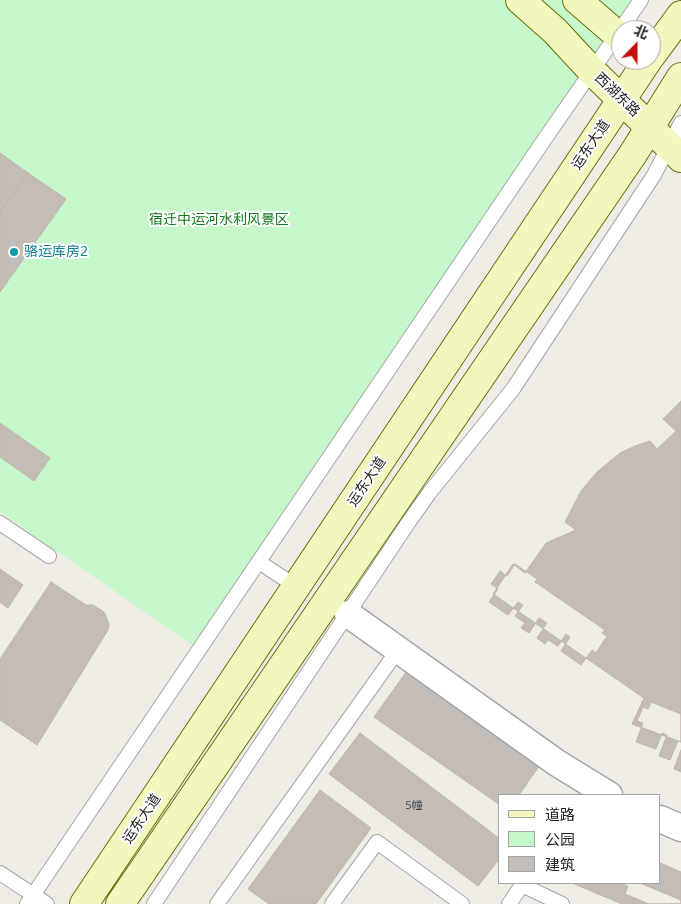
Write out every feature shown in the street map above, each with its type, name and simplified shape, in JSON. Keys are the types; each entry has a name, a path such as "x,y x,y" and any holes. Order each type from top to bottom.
{"main road":[{"name":"西湖东路","path":"520,0 555,31 622,100 670,138"},
{"path":"577,0 611,30"},
{"name":"运东大道","path":"661,42 681,15"},
{"name":"运东大道","path":"84,904 642,70"},
{"path":"120,904 670,138 678,88 659,70"}],"street":[{"path":"348,614 557,763 607,794"},
{"path":"661,819 681,828"}],"lane":[{"path":"629,20 641,0"},
{"path":"30,900 592,71 611,47"},
{"path":"154,904 430,492 513,389 654,175 670,138"},
{"path":"0,523 49,556"},
{"path":"259,562 297,587"},
{"path":"217,904 398,650"},
{"path":"332,904 377,842 462,904"},
{"path":"0,873 30,900 47,904"},
{"path":"509,904 522,885 562,904"}],"green space":[{"name":"宿迁中运河水利风景区","path":"0,0 635,0 621,20 611,20 611,35 195,647 0,512"}],"building":[{"path":"0,153 28,173 0,212"},
{"name":"骆运库房2","path":"28,173 66,199 0,292 0,212"},
{"path":"681,401 681,742 632,724 644,698 493,594 513,564 525,573 546,543 576,530 565,522 581,491 597,472 620,453 635,446 650,441 657,449 676,431 663,419"},
{"path":"0,423 50,458 34,481 0,457"},
{"path":"515,564 537,579 535,582 605,630 602,633 607,636 596,653 592,650 581,665 561,651 570,637 566,634 558,646 548,640 545,644 537,638 547,623 539,618 529,633 521,628 525,623 515,616 523,605 518,602 508,615 489,602 498,589 491,584 500,571 507,576"},
{"path":"0,569 23,585 8,608 0,602"},
{"path":"51,582 86,605 93,605 104,612 109,624 108,630 37,745 0,720 0,659"},
{"path":"409,668 542,762 520,794 498,794 498,804 374,717"},
{"path":"651,702 681,714 681,742 678,741 670,760 659,756 667,735 662,733 656,749 636,742 643,723 637,721 643,707 648,709"},
{"path":"360,733 498,837 498,861 478,886 329,774"},
{"path":"681,750 681,772 674,769"},
{"path":"320,790 371,828 316,904 269,904 248,889"},
{"path":"661,863 681,872 681,904 649,904 625,894 628,886 623,884 661,884"},
{"path":"574,884 642,884 681,900 681,904 622,904"}],"place":[{"name":"骆运库房2","path":"14,252"}]}
